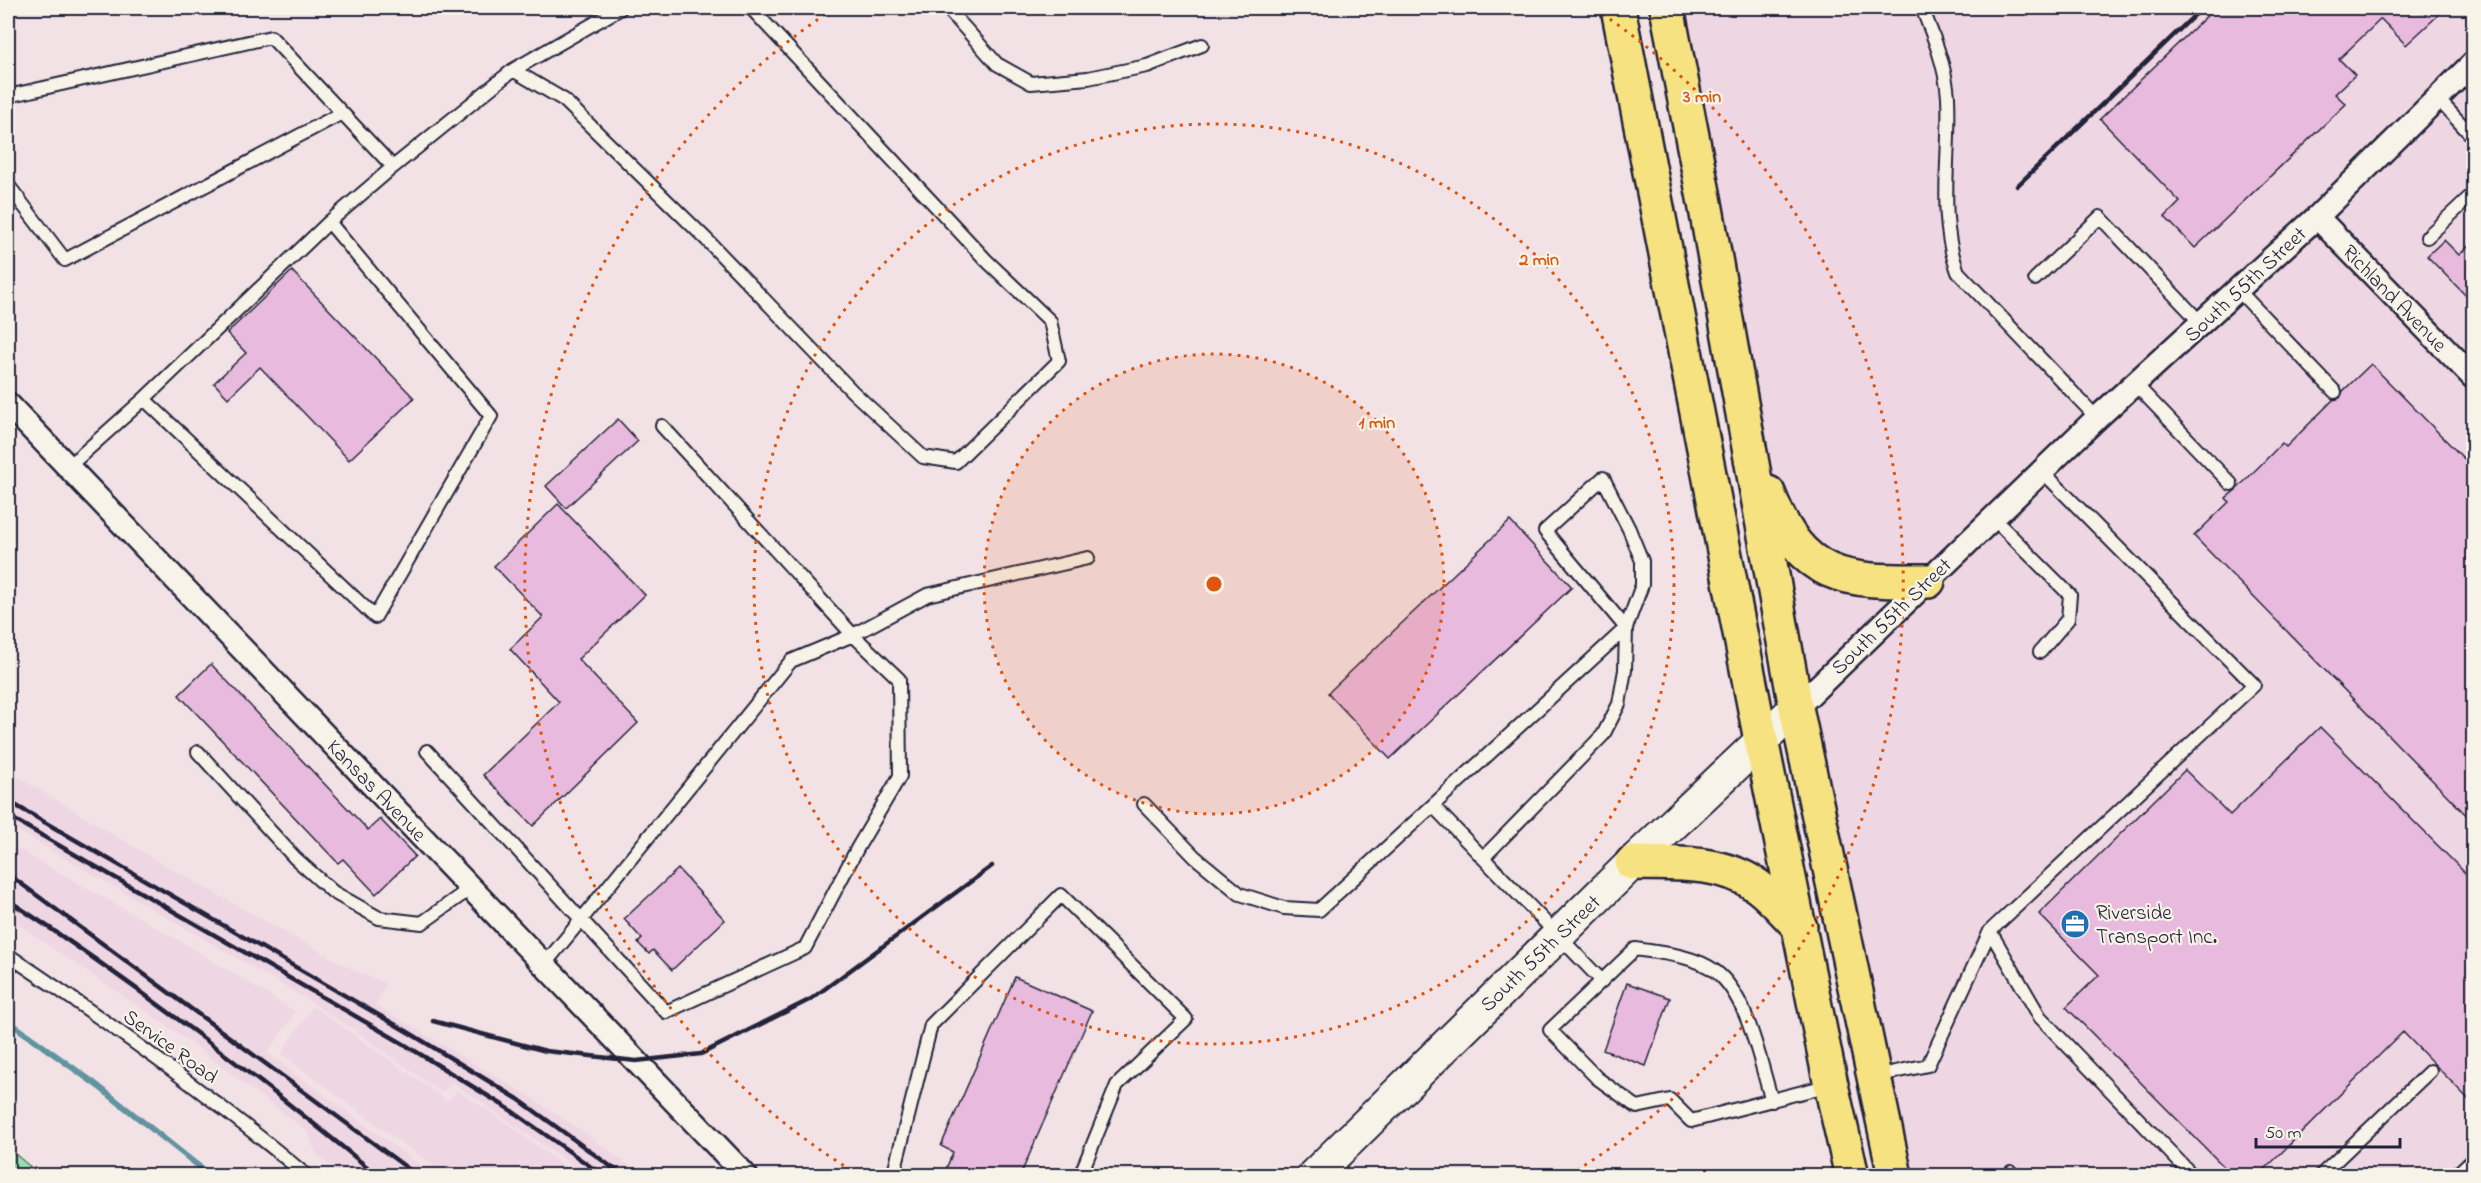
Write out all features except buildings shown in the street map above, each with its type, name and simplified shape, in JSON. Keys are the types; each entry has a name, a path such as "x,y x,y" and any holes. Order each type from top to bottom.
{"main road":[{"path":"1618,8 1761,740 1831,1085 1852,1176"},
{"path":"1667,8 1705,203 1796,708 1896,1176"},
{"path":"1746,437 1779,521 1803,554 1836,574 1876,581 1928,581"},
{"name":"South 55th Street","path":"1313,1176 1632,863 1796,708"},
{"path":"1632,863 1702,866 1730,871 1756,885 1800,927"}],"street":[{"name":"South 55th Street","path":"1796,708 2097,418 2317,217 2474,62"},
{"name":"Richland Avenue","path":"2317,217 2474,378"},
{"name":"Kansas Avenue","path":"8,404 746,1176"}],"lane":[{"path":"68,467 144,399 329,222 393,167 513,70 621,8"},
{"path":"513,70 564,100 707,240 852,392 922,457 956,462 1059,361 1050,321 986,260 751,8"},
{"path":"947,8 997,64 1031,83 1088,78 1147,66 1202,45"},
{"path":"1922,8 1936,45 1948,95 1946,196 1951,252 1958,272 2097,418"},
{"path":"8,96 271,37 393,167"},
{"path":"2437,98 2474,138"},
{"path":"8,185 65,260 342,113"},
{"path":"2427,237 2474,193"},
{"path":"2035,279 2100,218 2201,323"},
{"path":"144,399 375,617 491,416 329,222"},
{"path":"2238,290 2335,392"},
{"path":"2135,384 2231,484"},
{"path":"427,751 666,1012 805,948 858,847 900,776 899,679 852,635 662,426"},
{"path":"1874,1076 1928,1065 1990,931 2254,685 2042,471"},
{"path":"1483,858 1603,735 1619,704 1624,670 1626,628 1642,585 1642,561 1629,529 1603,478 1545,531 1626,628"},
{"path":"1993,518 2070,596 2068,619 2040,652"},
{"path":"544,965 791,661 852,635 927,595 1088,558"},
{"path":"1144,804 1195,856 1240,894 1284,908 1319,910 1626,628"},
{"path":"198,752 310,872 333,892 379,918 422,923 471,888"},
{"path":"1433,806 1602,981"},
{"path":"893,1176 931,1025 1060,895 1186,1019 1118,1085 1080,1176"},
{"path":"1990,931 2040,1017 2193,1176"},
{"path":"1772,1101 1742,1004 1715,972 1683,957 1635,949 1550,1030 1597,1078 1637,1107 1670,1100 1691,1120 1772,1101 1831,1085"},
{"name":"Service Road","path":"8,955 187,1081 307,1176"},
{"path":"2320,1176 2430,1071"},
{"path":"2455,1176 2474,1158"}],"shaded area":[{"path":"1665,8 2473,8 2473,1175 1897,1175"},
{"path":"8,771 173,870 356,971 386,984 376,1005 529,1096 642,1175 586,1175 452,1082 442,1093 350,1027 293,991 8,825"},
{"path":"8,843 180,941 296,1012 267,1053 434,1175 341,1174 317,1155 308,1132 182,1036 8,918"},
{"path":"313,1006 448,1101 457,1090 508,1124 576,1175 445,1175 281,1054"}],"green space":[{"path":"8,1148 40,1175 8,1175"}],"waterway":[{"path":"8,1021 98,1086 211,1176"}],"railway":[{"path":"2017,186 2202,8"},
{"path":"8,801 408,1032 518,1099 624,1176"},
{"path":"8,816 402,1043 509,1109 604,1176"},
{"path":"433,1021 546,1051 636,1061 701,1054 811,999 992,866"},
{"path":"8,874 418,1176"},
{"path":"8,900 104,965 197,1033 378,1176"}],"place":[{"name":"Riverside Transport Inc.","path":"2075,924"}]}
